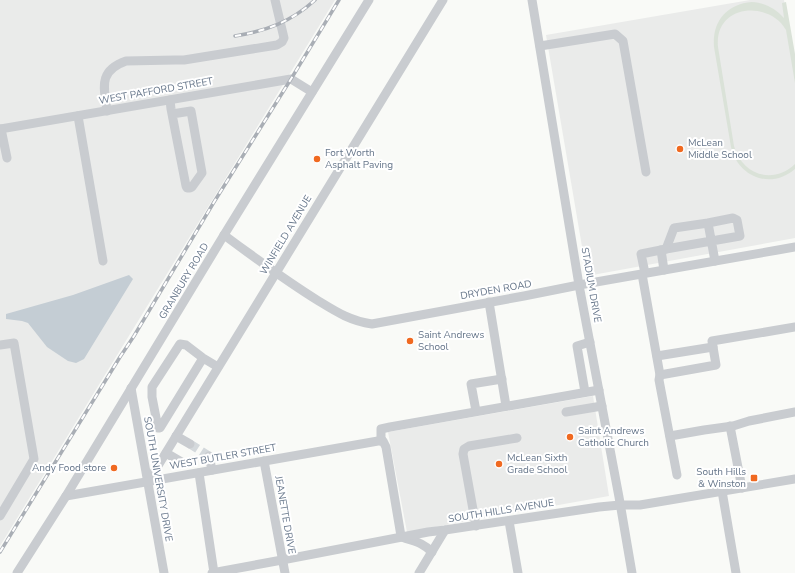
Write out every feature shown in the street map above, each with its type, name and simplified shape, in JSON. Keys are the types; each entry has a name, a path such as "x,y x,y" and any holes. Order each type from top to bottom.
{"street":[{"path":"107,111 103,85 104,78 109,71 121,63 184,60 282,42 284,38 275,0"},
{"name":"GRANBURY ROAD","path":"17,573 66,496 224,235 369,0"},
{"name":"WINFIELD AVENUE","path":"148,482 176,436 189,398 201,379 218,367 443,0"},
{"name":"STADIUM DRIVE","path":"532,0 579,285 632,573"},
{"path":"540,46 615,34 623,41 646,172"},
{"name":"WEST PAFFORD STREET","path":"1,129 291,79 312,92"},
{"path":"170,100 172,114 186,186 187,188 190,188 202,173 191,110 172,114"},
{"path":"78,116 103,261"},
{"path":"1,129 7,158"},
{"path":"664,270 663,250 674,228 733,218 737,220 740,236 711,242 663,250 642,254 660,375 659,380 678,475"},
{"path":"708,222 715,261"},
{"name":"DRYDEN ROAD","path":"224,235 294,286 344,316 372,324 579,285 795,247"},
{"path":"489,302 506,406"},
{"path":"660,375 716,365 712,341 795,327"},
{"path":"585,392 577,346 590,342"},
{"path":"0,345 14,343 34,459 0,516"},
{"path":"204,358 201,379 189,398 160,428 158,428 152,397 152,387 180,344 186,345 218,367"},
{"path":"657,356 713,347"},
{"path":"476,412 471,384 502,379"},
{"name":"SOUTH UNIVERSITY DRIVE","path":"131,388 164,573"},
{"path":"432,552 419,542 401,536 386,447 382,441 381,429 599,390"},
{"path":"566,412 602,406"},
{"path":"670,436 730,426 795,412"},
{"path":"730,426 742,488"},
{"path":"176,436 190,444"},
{"path":"476,526 463,454 464,449 469,446 517,438"},
{"name":"WEST BUTLER STREET","path":"66,496 382,441"},
{"path":"166,453 183,463"},
{"path":"209,456 212,470"},
{"name":"JEANETTE DRIVE","path":"264,461 285,573"},
{"path":"199,473 213,573"},
{"name":"SOUTH HILLS AVENUE","path":"213,573 401,536 578,510 620,505 640,505 795,479"},
{"path":"722,491 736,573"},
{"path":"508,521 518,573"},
{"path":"419,573 445,530"}],"shaded area":[{"path":"0,0 335,0 0,546"},
{"name":"McLean Middle School","path":"750,0 784,0 795,59 795,238 587,276 546,35"},
{"path":"752,2 770,7 784,18 782,3 786,2 795,54 795,83 786,30 778,20 768,14 756,11 744,11 733,15 725,22 719,33 718,47 734,146 738,156 751,170 759,174 777,174 795,164 795,169 776,179 766,179 748,173 735,157 731,147 714,47 715,30 722,16 735,6"},
{"path":"129,275 133,279 84,359 76,363 68,361 47,347 28,323 6,319 6,314 73,295"},
{"name":"McLean Sixth Grade School","path":"593,396 609,496 407,532 388,432"}],"tunnel":[{"path":"190,444 209,456"}],"railway":[{"path":"235,36 268,28 287,20 306,8 315,0"},
{"path":"0,552 339,0"}],"place":[{"name":"McLean Middle School","path":"680,149"},
{"name":"Fort Worth Asphalt Paving","path":"317,159"},
{"name":"Saint Andrews School","path":"410,341"},
{"name":"Saint Andrews Catholic Church","path":"570,437"},
{"name":"McLean Sixth Grade School","path":"499,464"},
{"name":"Andy Food store","path":"114,468"},
{"name":"South Hills & Winston","path":"754,478"}]}
